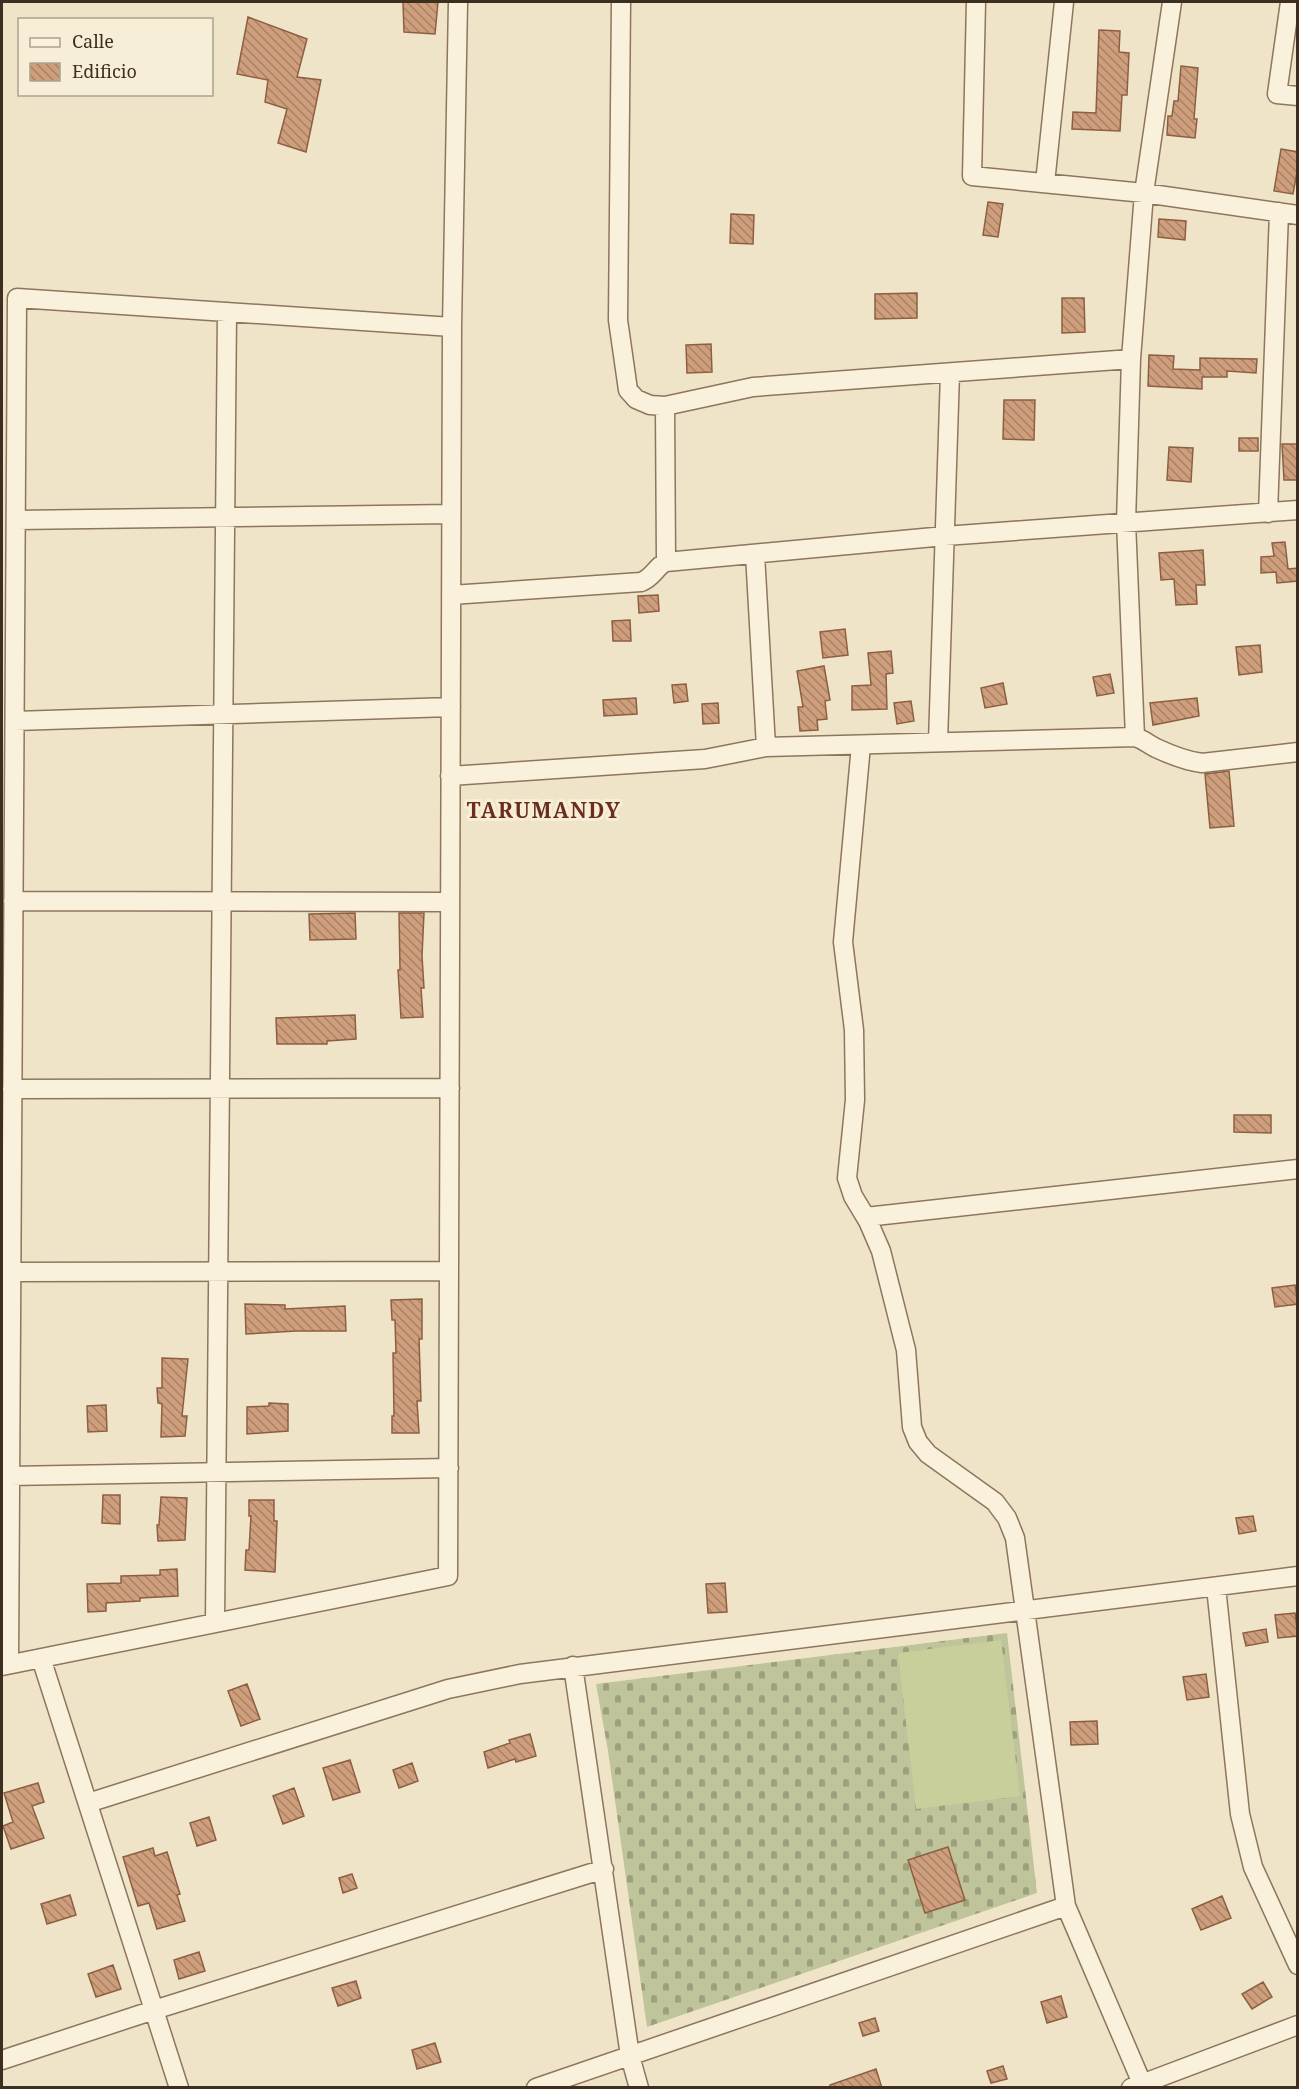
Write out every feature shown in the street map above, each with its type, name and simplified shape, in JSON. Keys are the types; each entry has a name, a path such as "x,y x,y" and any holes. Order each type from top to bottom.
{"street":[{"path":"452,327 17,297 10,1476 5,1665 448,1575 452,327 458,2"},
{"path":"621,2 618,320 628,390 636,399 650,405 665,406 753,387 1131,359"},
{"path":"976,2 972,176 1144,193 1298,215"},
{"path":"1045,183 1064,2"},
{"path":"1135,737 1126,522 1131,359 1144,193 1172,2"},
{"path":"1290,2 1277,94 1298,96"},
{"path":"1268,513 1279,212"},
{"path":"215,1622 227,312"},
{"path":"938,742 950,373"},
{"path":"451,595 641,582 651,577 664,562 665,406"},
{"path":"664,562 945,536 1298,510"},
{"path":"16,520 451,514"},
{"path":"755,554 766,747"},
{"path":"15,721 451,707"},
{"path":"450,776 705,759 766,747 938,742 1135,737 1142,738 1152,746 1179,758 1202,763 1298,752"},
{"path":"861,745 843,942 854,1030 855,1100 847,1178 853,1196 866,1217 881,1251 906,1350 912,1427 918,1442 928,1454 995,1502 1007,1518 1015,1538 1066,1906 1139,2086 1298,2025"},
{"path":"14,901 450,902"},
{"path":"12,1089 450,1088"},
{"path":"866,1217 1298,1169"},
{"path":"11,1272 449,1271"},
{"path":"10,1476 448,1468"},
{"path":"88,1803 448,1689 520,1674 1298,1576"},
{"path":"1216,1587 1240,1814 1253,1867 1298,1965"},
{"path":"41,1658 179,2088"},
{"path":"573,1666 630,2056 639,2088"},
{"path":"2,2060 604,1869"},
{"path":"536,2088 1066,1906"}],"green space":[{"path":"1007,1633 1037,1893 647,2027 608,1751 596,1684"},
{"path":"1001,1640 1020,1796 916,1809 898,1653"}],"building":[{"path":"403,2 438,2 435,34 404,32"},
{"path":"248,17 307,39 297,77 321,80 306,152 278,143 287,109 265,102 268,80 237,74"},
{"path":"1099,30 1120,31 1119,52 1129,53 1127,95 1122,95 1120,131 1072,129 1073,112 1096,113"},
{"path":"1181,66 1198,68 1194,119 1197,119 1195,138 1167,135 1168,116 1172,116 1174,101 1178,101"},
{"path":"1281,149 1298,152 1293,194 1274,191"},
{"path":"988,202 1003,204 998,237 983,235"},
{"path":"731,214 754,215 753,244 730,243"},
{"path":"1159,219 1186,221 1185,240 1158,237"},
{"path":"917,293 917,318 875,319 875,294"},
{"path":"1062,298 1084,298 1085,332 1062,333"},
{"path":"711,344 712,372 687,373 686,345"},
{"path":"1149,355 1174,356 1173,369 1200,370 1200,358 1257,359 1256,373 1227,371 1227,377 1202,377 1202,389 1148,386"},
{"path":"1004,400 1035,400 1034,440 1003,439"},
{"path":"1239,438 1258,438 1258,451 1239,451"},
{"path":"1282,444 1298,444 1298,480 1284,480"},
{"path":"1169,447 1193,448 1191,482 1167,480"},
{"path":"1285,542 1288,569 1298,568 1298,581 1277,583 1276,572 1261,573 1261,557 1274,556 1272,543"},
{"path":"1203,550 1205,585 1196,585 1197,604 1176,605 1174,579 1161,580 1159,553"},
{"path":"658,595 659,611 639,613 638,596"},
{"path":"630,620 631,641 613,641 612,621"},
{"path":"845,629 848,655 823,658 820,632"},
{"path":"1260,645 1262,672 1239,675 1236,647"},
{"path":"891,651 893,673 886,674 887,709 852,710 852,686 871,685 868,653"},
{"path":"824,666 830,700 825,701 827,719 817,720 818,730 800,731 798,707 803,707 797,671"},
{"path":"1110,674 1114,693 1097,696 1093,677"},
{"path":"1003,683 1007,704 985,708 981,688"},
{"path":"686,684 688,701 674,703 672,685"},
{"path":"636,698 637,714 604,716 603,700"},
{"path":"1197,698 1199,716 1153,725 1150,703"},
{"path":"911,701 914,721 897,724 894,703"},
{"path":"718,703 719,723 703,724 702,704"},
{"path":"1229,771 1234,826 1210,828 1205,774"},
{"path":"355,913 356,939 310,940 309,914"},
{"path":"399,913 424,913 422,956 424,988 421,988 423,1017 401,1018 398,970 400,970"},
{"path":"355,1015 356,1039 327,1041 327,1044 277,1044 276,1018"},
{"path":"1234,1115 1271,1115 1271,1133 1234,1132"},
{"path":"1295,1285 1298,1304 1275,1307 1272,1288"},
{"path":"422,1299 422,1339 419,1339 421,1401 417,1401 419,1433 392,1433 393,1353 396,1353 395,1320 392,1320 391,1300"},
{"path":"245,1304 285,1305 285,1309 345,1306 346,1331 246,1334"},
{"path":"162,1358 188,1359 182,1416 187,1416 185,1436 161,1437 162,1404 158,1403 157,1388 162,1388"},
{"path":"269,1403 288,1404 288,1431 247,1434 247,1407 269,1406"},
{"path":"106,1405 107,1431 88,1432 87,1406"},
{"path":"103,1495 120,1495 120,1524 102,1523"},
{"path":"161,1497 187,1498 185,1540 158,1541 157,1525 159,1525"},
{"path":"249,1500 274,1500 274,1521 277,1521 275,1572 245,1570 251,1516 249,1516"},
{"path":"1253,1516 1256,1531 1239,1534 1236,1518"},
{"path":"177,1569 178,1596 106,1603 106,1611 88,1612 87,1584 121,1583 121,1576 160,1575 160,1570"},
{"path":"725,1583 727,1612 708,1613 706,1584"},
{"path":"1295,1613 1298,1636 1278,1638 1275,1615"},
{"path":"1266,1629 1268,1642 1246,1646 1243,1633"},
{"path":"1206,1674 1209,1697 1187,1700 1183,1677"},
{"path":"247,1684 260,1719 241,1726 228,1691"},
{"path":"1097,1721 1098,1744 1071,1745 1070,1722"},
{"path":"530,1734 536,1756 516,1762 515,1759 488,1768 484,1752 510,1743 509,1740"},
{"path":"350,1760 360,1792 333,1800 323,1768"},
{"path":"412,1763 418,1781 399,1788 393,1770"},
{"path":"38,1783 44,1802 32,1806 44,1838 11,1849 3,1826 13,1822 4,1793"},
{"path":"294,1788 304,1816 283,1824 273,1796"},
{"path":"209,1817 216,1840 197,1846 190,1823"},
{"path":"948,1847 965,1900 925,1913 908,1860"},
{"path":"153,1848 155,1856 167,1852 180,1894 177,1895 185,1921 157,1929 149,1903 138,1906 123,1857"},
{"path":"352,1874 357,1888 343,1893 339,1878"},
{"path":"70,1895 76,1915 47,1924 41,1904"},
{"path":"1222,1896 1231,1918 1201,1930 1192,1909"},
{"path":"199,1952 205,1971 179,1979 174,1960"},
{"path":"113,1965 121,1989 96,1997 88,1974"},
{"path":"356,1981 361,1998 338,2006 332,1988"},
{"path":"1263,1982 1272,1997 1252,2009 1242,1994"},
{"path":"1061,1996 1067,2017 1047,2023 1041,2002"},
{"path":"875,2018 879,2031 863,2036 859,2023"},
{"path":"435,2043 441,2062 417,2069 412,2050"},
{"path":"1003,2066 1007,2079 991,2083 987,2071"},
{"path":"876,2069 882,2088 830,2088 830,2085"}],"district":[{"name":"TARUMANDY","path":"544,810"}]}
